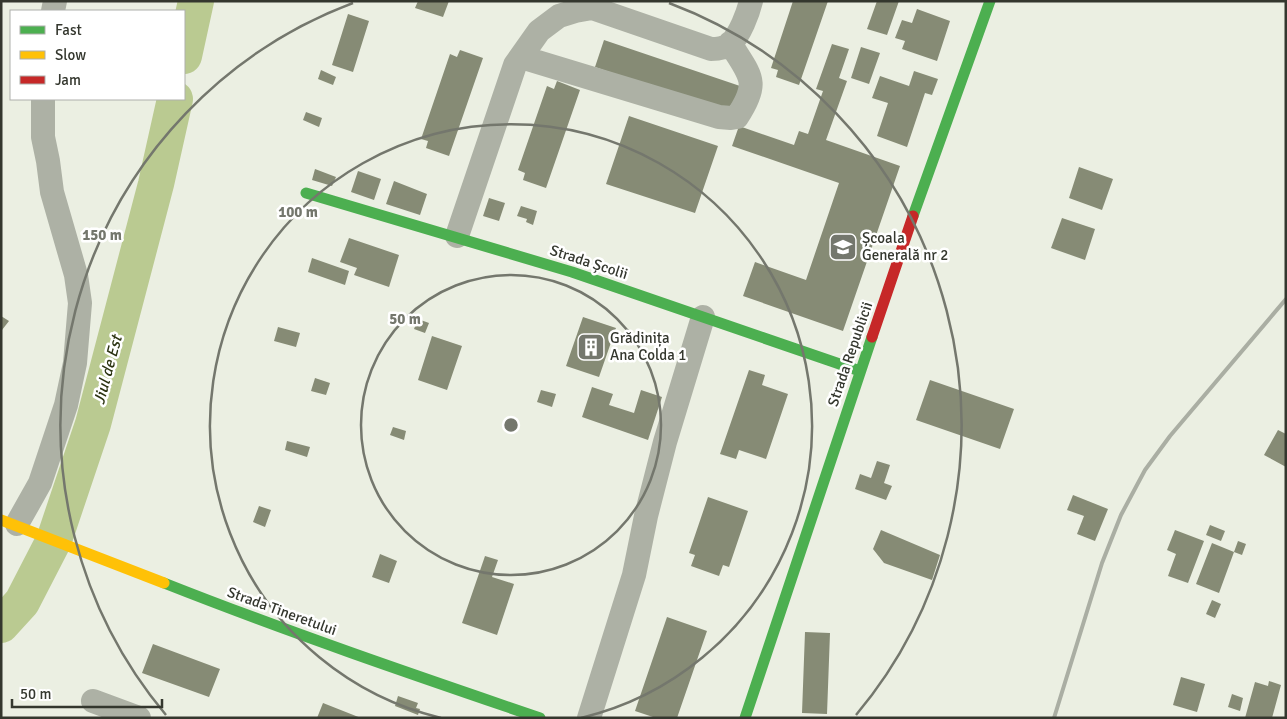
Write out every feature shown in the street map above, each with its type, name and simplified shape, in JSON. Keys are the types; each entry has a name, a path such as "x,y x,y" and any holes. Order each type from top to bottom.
{"street":[{"path":"457,236 515,65 539,31 559,16 593,5 712,49 720,49 730,43 748,14 751,1"},
{"name":"Strada Republicii","path":"745,718 860,371 990,1"},
{"path":"521,57 719,117 731,118 737,117 746,104 751,90 750,75 730,43"},
{"path":"16,525 40,483 66,405 75,363 80,303 76,275 52,192 43,138 43,100"},
{"name":"Strada Școlii","path":"306,193 457,236 572,272 860,371"},
{"path":"589,718 634,575 646,516 663,452 703,317"},
{"name":"Strada Tineretului","path":"16,525 233,610 407,673 540,718"},
{"path":"93,701 139,718"}],"building":[{"path":"418,1 449,1 443,17 415,8"},
{"path":"793,1 828,1 799,85 776,77 778,70 771,68"},
{"path":"877,1 899,1 887,35 867,29"},
{"path":"917,9 950,21 937,61 902,49 905,41 895,38 902,20 912,23"},
{"path":"348,14 369,21 353,72 332,65"},
{"path":"604,40 740,86 730,114 595,67"},
{"path":"832,44 849,49 839,78 847,81 826,140 900,166 843,331 743,296 755,262 806,280 839,183 732,146 739,126 794,145 799,131 808,134 823,91 816,89"},
{"path":"861,47 880,53 869,84 851,78"},
{"path":"460,50 483,58 449,156 426,148 428,141 421,139 450,54 457,57"},
{"path":"321,70 336,77 333,85 318,79"},
{"path":"914,71 938,79 932,95 925,93 907,147 877,136 888,103 872,98 880,76 909,86"},
{"path":"557,81 580,90 546,188 523,180 525,173 518,170 547,86 554,89"},
{"path":"306,112 322,118 319,127 303,120"},
{"path":"629,116 718,146 695,213 606,184"},
{"path":"1079,167 1113,179 1102,210 1069,198"},
{"path":"315,169 336,177 332,186 312,180"},
{"path":"358,171 381,179 374,200 351,192"},
{"path":"394,181 427,194 420,215 386,204"},
{"path":"489,198 505,203 499,221 483,216"},
{"path":"521,206 537,211 533,225 526,222 527,219 517,216"},
{"path":"1062,218 1095,229 1085,260 1051,248"},
{"path":"349,238 399,255 389,287 354,275 357,268 340,262"},
{"path":"312,258 349,271 345,285 308,272"},
{"path":"1,316 9,321 2,330 1,329"},
{"name":"Grădinița Ana Colda 1","path":"583,317 616,328 599,377 566,366"},
{"path":"418,319 429,323 425,333 414,329"},
{"path":"278,327 300,333 296,347 274,341"},
{"path":"432,336 462,346 447,390 418,380"},
{"path":"749,370 765,375 762,385 788,394 766,459 739,450 736,459 720,454"},
{"path":"315,378 330,383 326,395 311,391"},
{"path":"930,380 1014,409 1000,449 916,420"},
{"path":"592,387 613,394 609,405 634,413 641,390 662,397 648,440 582,417"},
{"path":"541,390 556,394 552,407 537,402"},
{"path":"393,427 406,431 404,440 390,435"},
{"path":"1278,430 1286,434 1286,467 1264,455"},
{"path":"287,441 310,447 307,457 285,450"},
{"path":"877,461 890,465 884,483 892,486 886,500 855,489 860,474 871,478"},
{"path":"1073,495 1108,509 1095,541 1077,534 1084,516 1067,510"},
{"path":"708,497 748,511 729,567 723,565 719,576 691,566 695,555 689,553"},
{"path":"259,506 271,510 265,527 253,522"},
{"path":"1210,525 1225,531 1221,541 1206,535"},
{"path":"881,530 940,555 932,580 884,563 873,549"},
{"path":"1175,530 1204,541 1188,583 1168,576 1176,554 1167,550"},
{"path":"1238,541 1246,544 1242,555 1234,552"},
{"path":"1212,543 1234,552 1219,593 1196,584"},
{"path":"380,554 397,561 389,583 372,577"},
{"path":"485,556 498,560 492,577 514,584 497,635 462,623"},
{"path":"1212,600 1221,604 1215,618 1206,614"},
{"path":"667,617 707,631 677,718 656,718 635,711"},
{"path":"805,632 830,633 827,714 802,713"},
{"path":"153,644 220,669 209,697 142,673"},
{"path":"1181,677 1205,684 1197,712 1173,705"},
{"path":"1269,681 1281,685 1272,718 1245,718 1255,682 1268,686"},
{"path":"1232,694 1243,698 1240,711 1228,707"},
{"path":"398,696 418,703 416,708 420,709 418,715 395,706"},
{"path":"323,703 361,718 317,718"}],"waterway":[{"name":"Jiul de Est","path":"185,51 196,1"},
{"name":"Jiul de Est","path":"1,625 22,602 54,540 93,424 156,184 175,100"}],"railway":[{"path":"1054,718 1102,563 1121,515 1145,470 1170,436 1286,299"}],"traffic: fast":[{"path":"913,216 990,1"},
{"path":"306,193 572,272 860,371"},
{"path":"745,718 872,337"},
{"path":"164,583 304,636 540,718"}],"traffic: slow":[{"path":"1,520 164,583"}],"traffic: jam":[{"path":"872,337 913,216"}],"place":[{"name":"Școala Generală nr 2","path":"843,247"},
{"name":"Grădinița Ana Colda 1","path":"591,347"}]}
